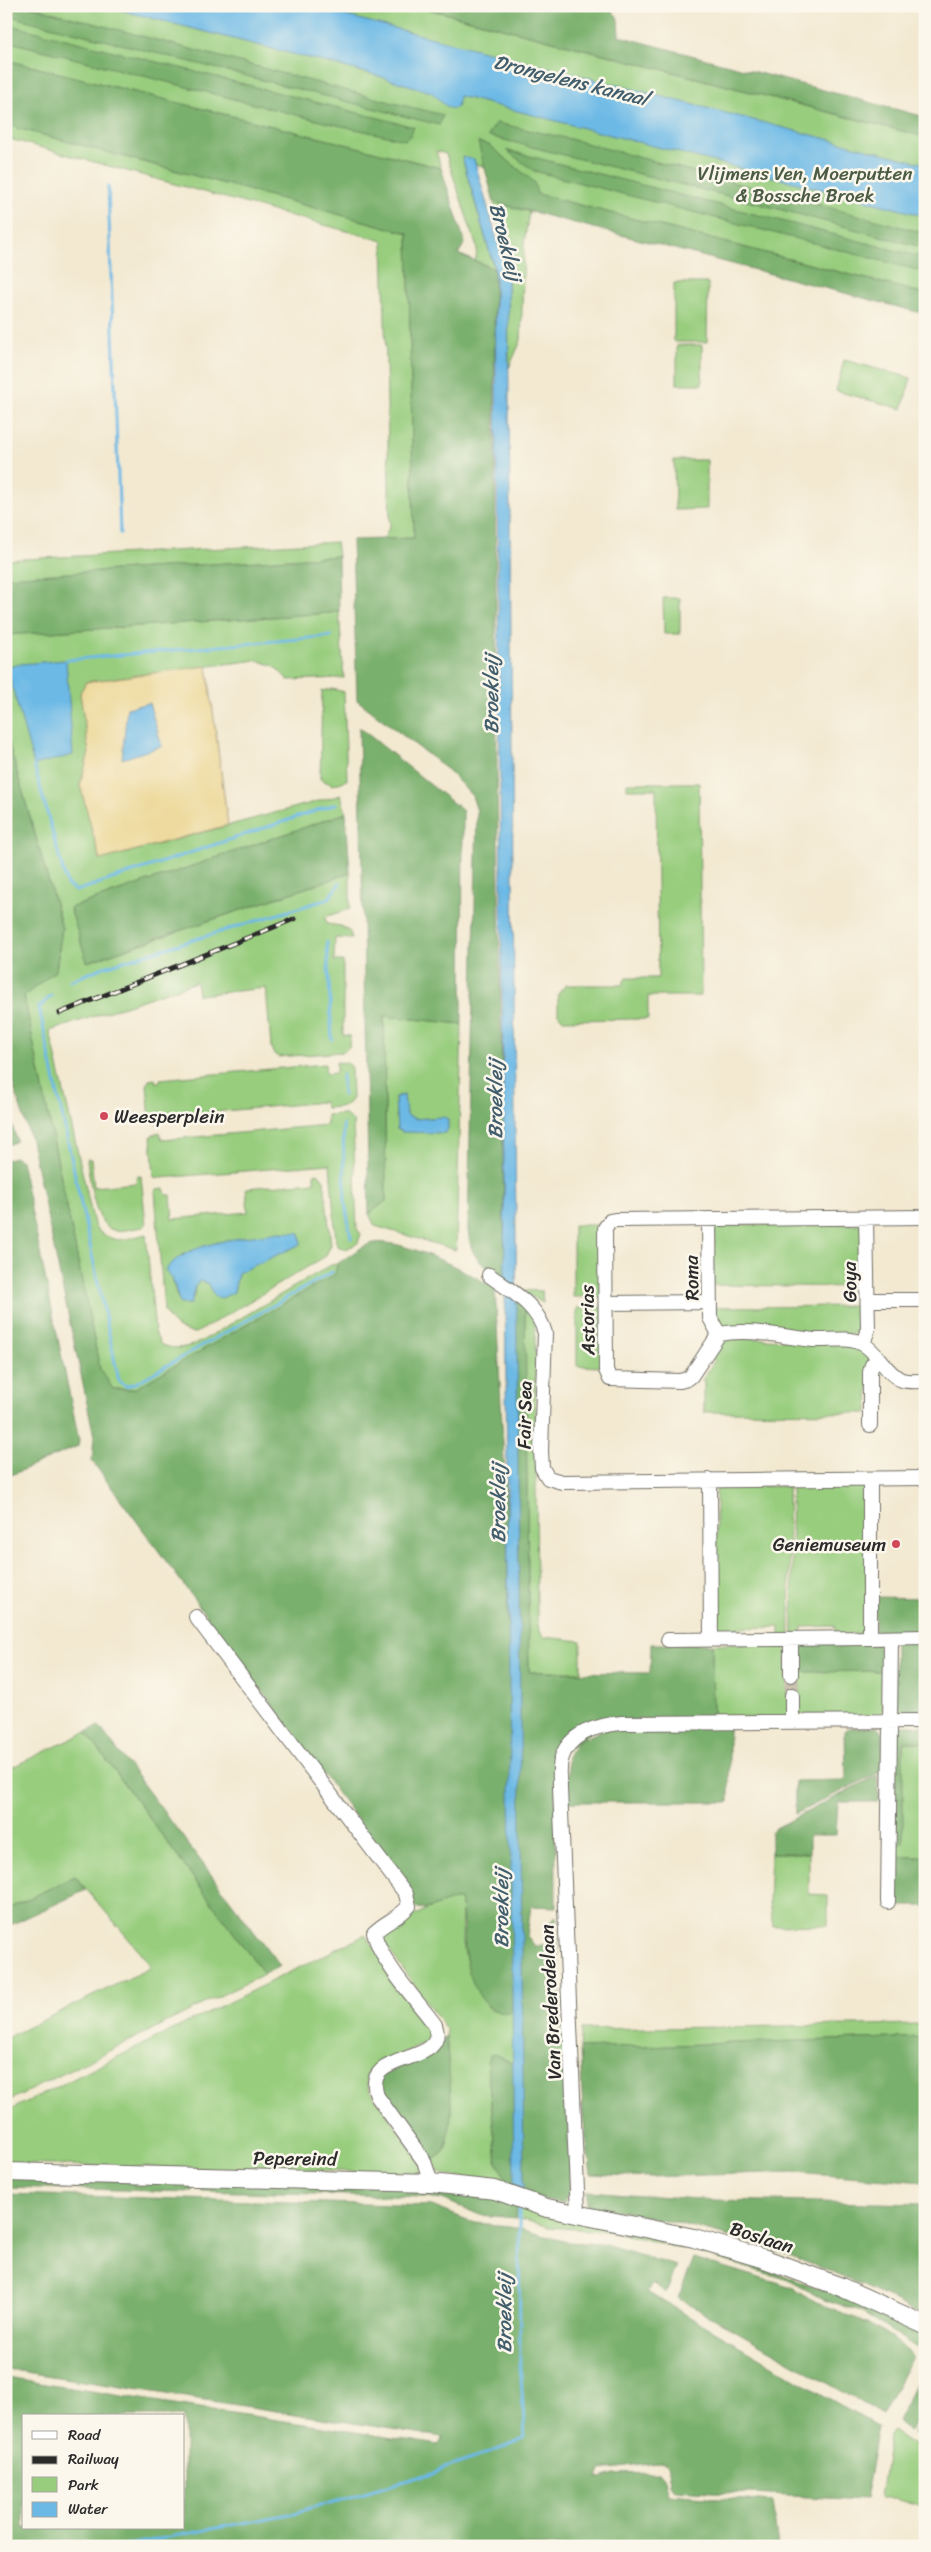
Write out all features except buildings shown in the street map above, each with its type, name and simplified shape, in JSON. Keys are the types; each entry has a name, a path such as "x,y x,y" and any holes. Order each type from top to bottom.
{"main road":[{"name":"Pepereind","path":"6,2172 461,2185 508,2193 547,2208 578,2214"},
{"name":"Boslaan","path":"578,2214 694,2238 765,2259 886,2306 925,2325"}],"street":[{"name":"Astorias","path":"719,1334 691,1376 687,1379 680,1381 610,1380 606,1370 605,1228 610,1221 925,1217"},
{"name":"Goya","path":"863,1344 868,1329 866,1218"},
{"name":"Roma","path":"709,1219 710,1318 719,1334"},
{"name":"Fair Sea","path":"489,1275 524,1300 538,1314 545,1333 541,1451 542,1468 548,1478 562,1482 710,1480"},
{"path":"868,1300 925,1300"},
{"path":"606,1303 710,1302"},
{"path":"719,1334 755,1331 804,1339 850,1340 863,1344 898,1378 904,1381 925,1381"},
{"path":"870,1425 870,1372 878,1358"},
{"path":"711,1639 710,1480 925,1478"},
{"path":"870,1479 870,1638"},
{"path":"196,1616 406,1894 408,1906 403,1913 381,1925 374,1933 377,1943 388,1961 435,2025 438,2033 435,2042 429,2049 386,2067 376,2075 374,2088 377,2096 424,2161 431,2183"},
{"path":"888,1902 888,1721 891,1638"},
{"path":"668,1640 925,1638"},
{"path":"791,1639 791,1675"},
{"path":"792,1695 792,1722"},
{"name":"Van Brederodelaan","path":"578,2214 560,1788 561,1761 564,1752 573,1741 590,1728 622,1723 925,1721"}],"green space":[{"name":"Vlijmens Ven, Moerputten & Bossche Broek","path":"6,6 416,6 925,137 925,294 537,194 533,182 463,160 494,269 474,260 477,248 446,154 436,151 441,168 6,60"},
{"path":"6,6 29,6 443,115 439,125 6,15"},
{"path":"417,6 612,6 613,12 618,19 619,36 925,117 925,137"},
{"path":"6,24 414,127 410,136 405,140 324,122 6,41"},
{"path":"6,60 441,168 465,243 458,254 494,269 497,779 505,1279 484,1265 475,1255 469,1240 468,1230 477,811 472,796 448,770 357,700 352,540 414,538 408,233 6,125"},
{"path":"496,123 570,139 925,233 925,248 488,136"},
{"path":"6,125 408,233 414,538 384,539 390,525 383,241 6,138"},
{"path":"478,142 489,145 534,182 537,194 925,294 925,314 494,202"},
{"path":"506,150 925,258 925,272 534,171"},
{"path":"494,202 529,212 524,244 521,340 509,368 508,258"},
{"path":"674,283 708,283 707,342 674,342"},
{"path":"677,345 702,345 702,384 677,384"},
{"path":"844,360 911,378 902,409 836,391"},
{"path":"674,460 707,460 707,509 675,510"},
{"path":"336,542 338,556 6,577 6,560"},
{"path":"338,556 339,611 6,635 6,577"},
{"path":"663,598 680,598 680,634 664,634"},
{"path":"339,611 344,678 288,680 274,666 257,660 86,682 80,693 89,753 80,785 100,860 341,795 346,813 70,908 88,962 350,873 350,909 325,917 327,924 341,926 350,932 352,939 335,938 334,961 343,961 343,1035 350,1036 349,1047 342,1052 278,1057 273,1053 271,1047 266,988 198,995 196,982 50,1031 95,1228 108,1237 119,1240 146,1234 155,1332 161,1345 181,1348 200,1342 331,1265 337,1264 336,1274 134,1389 113,1389 100,1369 24,996 56,970 62,928 6,734 6,635"},
{"path":"333,689 344,692 347,780 333,785 320,779 322,691"},
{"path":"359,727 463,811 462,1024 384,1016 386,1201 369,1214"},
{"path":"6,734 62,928 56,970 24,996 100,1369 113,1389 134,1389 335,1274 337,1264 370,1244 382,1242 397,1245 452,1265 495,1288 507,1520 508,1622 515,1750 512,1297 525,1306 529,1672 650,1673 651,1644 712,1644 713,1718 606,1721 555,1758 556,1907 531,1906 527,1936 535,1946 547,1946 550,1942 551,1921 556,1916 571,2183 565,2203 546,2200 509,2185 497,2162 487,2062 490,2055 494,2054 517,2066 517,2009 506,2012 497,2011 482,1999 476,1989 471,1979 466,1958 460,1900 426,1908 413,1907 408,1888 92,1461 94,1436 31,1140 6,1063"},
{"path":"627,783 699,783 701,996 648,996 648,1019 563,1020 558,1014 558,994 566,985 622,985 626,978 658,978 656,789 627,789"},
{"path":"346,813 350,873 87,962 70,908"},
{"path":"384,1016 462,1024 456,1250 375,1226 369,1214 386,1201","holes":["404,1095 406,1115 415,1119 444,1117 402,1132 397,1129 395,1097"]},
{"path":"336,1062 347,1063 351,1066 352,1098 348,1104 326,1108 324,1102 158,1117 158,1124 150,1120 147,1085 149,1080 155,1079 156,1082 160,1082 160,1079 325,1064 326,1074 336,1073"},
{"path":"6,1105 17,1141 6,1146"},
{"path":"344,1114 353,1121 357,1229 361,1234 358,1243 346,1249 339,1247 336,1242 330,1164 161,1178 154,1177 151,1136 160,1132 162,1140 327,1125 327,1115"},
{"path":"14,1157 21,1161 79,1440 78,1446 9,1476 6,1459 6,1160"},
{"path":"87,1159 91,1159 94,1187 136,1183 137,1176 141,1176 146,1225 144,1227 113,1230 101,1219 94,1199"},
{"path":"318,1173 324,1180 331,1245 326,1256 196,1333 185,1331 173,1324 164,1311 155,1191 164,1188 166,1195 171,1195 173,1219 248,1212 246,1188 314,1182 314,1174","holes":["235,1241 238,1273 234,1292 213,1289 207,1283 200,1281 195,1285 194,1297 177,1297 172,1278 183,1254 218,1242"]},
{"path":"862,1224 863,1287 713,1285 715,1225"},
{"path":"573,1225 600,1225 601,1297 573,1297"},
{"path":"520,1290 542,1291 543,1303"},
{"path":"525,1306 535,1324 537,1619 539,1631 544,1637 581,1641 581,1672 529,1672"},
{"path":"863,1306 864,1334 815,1334 724,1329 713,1307"},
{"path":"603,1307 602,1367 577,1366 577,1308"},
{"path":"726,1337 845,1343 870,1353 868,1413 704,1412 704,1381 702,1380 715,1360 708,1356"},
{"path":"859,1485 865,1488 868,1626 859,1634 836,1634 835,1626 803,1627 802,1635 793,1635 791,1486"},
{"path":"788,1486 790,1635 780,1635 780,1627 728,1628 728,1636 716,1633 716,1489 722,1487"},
{"path":"875,1597 925,1598 925,1631 875,1631"},
{"path":"895,1641 925,1641 925,1714 895,1715"},
{"path":"874,1642 885,1653 885,1671 798,1672 799,1643"},
{"path":"712,1644 786,1645 789,1718 713,1718"},
{"path":"885,1671 882,1716 800,1715 798,1672"},
{"path":"99,1726 280,1966 264,1974 86,1732"},
{"path":"729,1726 729,1802 568,1802 568,1754 578,1742 608,1727"},
{"path":"891,1726 925,1726 925,1742 903,1742 903,1843 891,1847"},
{"path":"877,1727 883,1733 883,1767 880,1772 795,1814 795,1781 846,1780 845,1731 848,1728"},
{"path":"86,1732 264,1974 6,2102 6,2038 150,1968 150,1964 75,1876 6,1910 6,1791 9,1789 6,1784 6,1770"},
{"path":"904,1742 925,1742 925,1857 894,1857 891,1847"},
{"path":"878,1775 878,1802 838,1802 836,1835 809,1835 809,1853 771,1853 771,1833 774,1829"},
{"path":"771,1853 809,1853 809,1894 828,1895 828,1925 773,1926 769,1903"},
{"path":"894,1857 925,1857 925,1906 895,1906"},
{"path":"75,1876 86,1890 6,1927 6,1910"},
{"path":"453,1899 460,1900 465,1952 470,1973 478,1992 491,2010 518,2009 518,2067 500,2056 487,2062 497,2162 509,2185 441,2174 431,2161 442,2154 446,2148 451,2113 446,2029 378,1935 425,1910"},
{"path":"365,1935 435,2027 433,2041 386,2060 370,2070 366,2076 369,2089 426,2170 422,2173 6,2164 6,2112"},
{"path":"925,2024 925,2037 580,2048 582,2029"},
{"path":"446,2036 451,2093 449,2136 443,2152 431,2161 380,2089 377,2078 440,2048"},
{"path":"925,2037 925,2182 796,2172 650,2177 591,2174 583,2116 580,2048"},
{"path":"6,2176 193,2181 192,2192 6,2187"},
{"path":"201,2182 441,2186 517,2202 516,2218 480,2215 442,2199 425,2197 201,2191"},
{"path":"587,2191 711,2200 925,2204 925,2317 844,2277 761,2246 675,2223 587,2205"},
{"path":"6,2194 432,2206 475,2223 510,2226 567,2242 601,2244 677,2266 666,2293 652,2283 647,2292 878,2427 865,2500 675,2490 669,2484 669,2468 664,2464 657,2463 601,2470 598,2479 614,2474 659,2473 664,2479 668,2494 772,2502 778,2546 6,2546 6,2378 439,2445 443,2437 6,2369"},
{"path":"517,2202 684,2245 682,2249 616,2232 549,2227 516,2218"},
{"path":"697,2245 833,2293 925,2334 917,2348 861,2312 824,2299 788,2280 696,2252"},
{"path":"694,2258 792,2288 812,2300 867,2323 891,2337 913,2356 882,2414 678,2298"},
{"path":"925,2367 925,2404 911,2431 897,2422"},
{"path":"925,2411 925,2440 914,2433"},
{"path":"893,2430 925,2451 925,2507 895,2498 880,2498 889,2436"}],"sand":[{"path":"207,666 228,825 100,860 80,785 89,753 80,693 86,682"}],"water":[{"name":"Drongelens kanaal","path":"104,6 308,6 925,164 925,216 459,96 457,107 452,109 431,92 375,75"},
{"path":"462,157 474,159 508,278 524,2189 514,2184 495,278 494,267"},
{"path":"66,660 73,755 34,765 9,675 9,667 21,664"},
{"path":"149,703 162,746 122,759 127,708"},
{"path":"404,1095 406,1115 415,1119 444,1117 448,1120 448,1129 445,1133 402,1132 397,1129 395,1097"},
{"path":"279,1232 300,1233 301,1244 238,1273 234,1292 222,1298 215,1297 207,1283 200,1281 195,1285 191,1304 180,1304 172,1278 165,1271 174,1261 187,1253 217,1242"}],"waterway":[{"path":"108,187 120,533"},
{"path":"66,660 331,636"},
{"path":"34,765 67,885 76,891 336,804"},
{"path":"70,981 101,968 328,899 340,883"},
{"path":"327,942 332,1040"},
{"path":"51,996 39,1007 119,1381 126,1386 136,1383 332,1272"},
{"path":"342,1075 343,1095"},
{"path":"343,1125 345,1202 351,1238"},
{"name":"Broekleij","path":"123,2546 300,2512 435,2472 516,2443 525,2437 520,2362 519,2205"}],"tunnel":[{"path":"791,1675 792,1695"}],"railway":[{"path":"60,1013 294,919"}],"place":[{"name":"Weesperplein","path":"104,1116"},
{"name":"Geniemuseum","path":"896,1544"}]}
